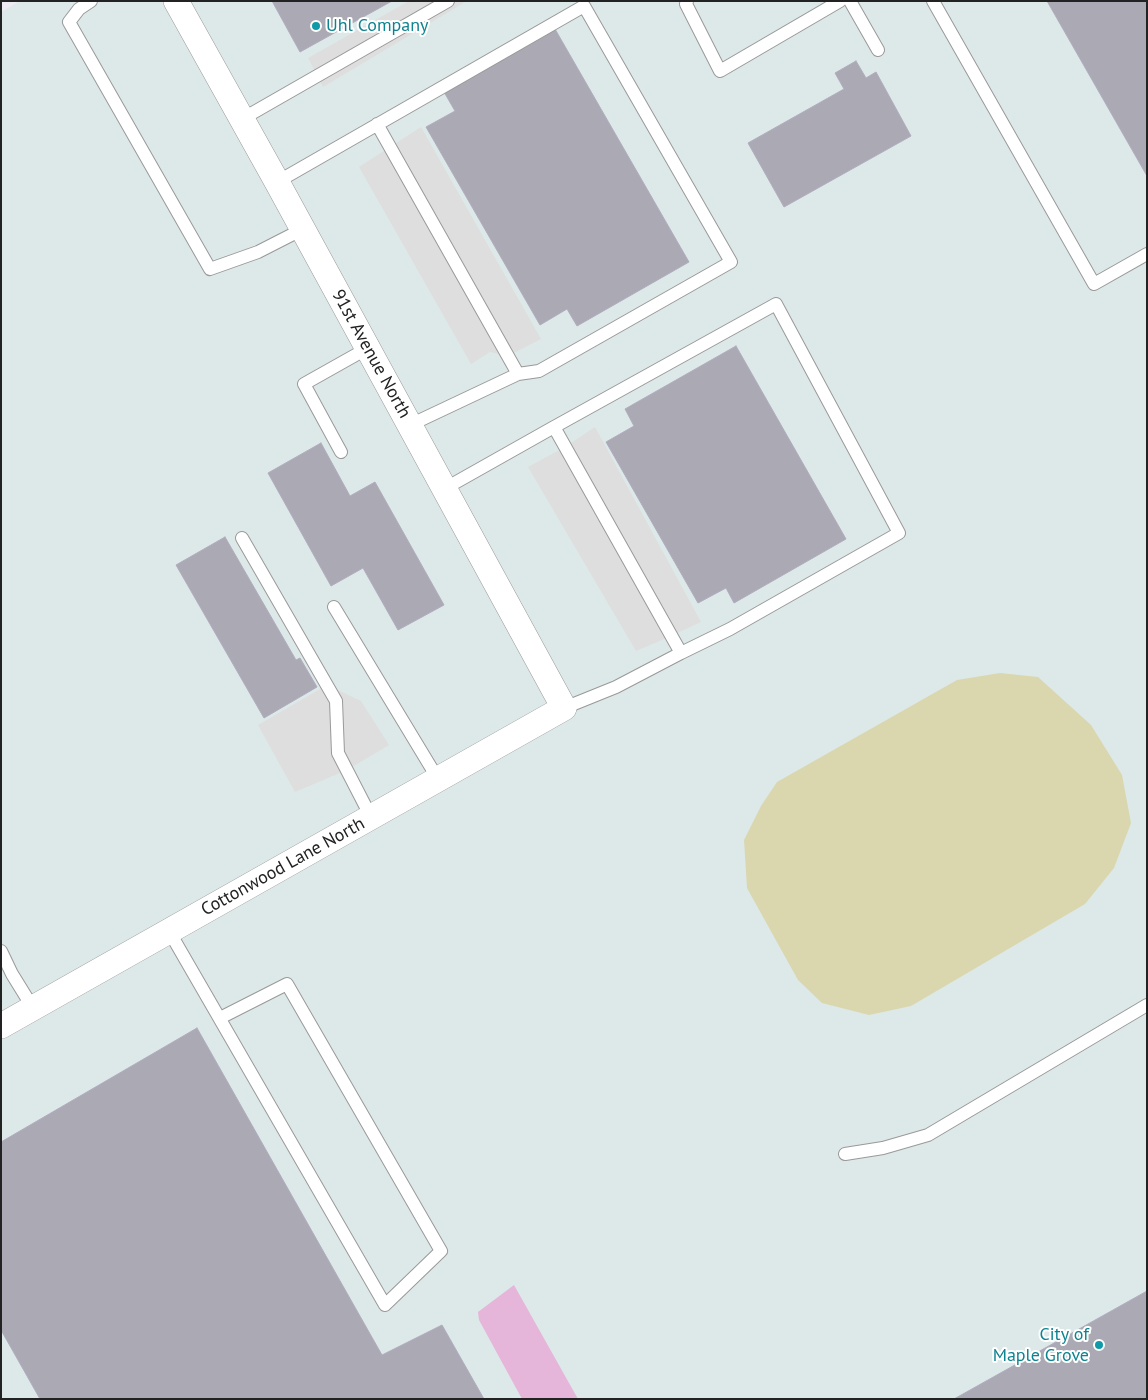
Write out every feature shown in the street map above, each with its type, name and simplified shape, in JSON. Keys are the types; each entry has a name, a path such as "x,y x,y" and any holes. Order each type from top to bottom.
{"street":[{"name":"91st Avenue North","path":"176,1 564,708"},
{"name":"Cottonwood Lane North","path":"1,1026 564,708"}],"lane":[{"path":"91,1 79,8 69,22 210,269 258,252 303,230"},
{"path":"242,119 448,1"},
{"path":"686,1 720,71 840,1"},
{"path":"850,1 878,50"},
{"path":"933,1 1094,284 1147,254"},
{"path":"277,182 584,6 731,262 539,371 518,374 410,425"},
{"path":"377,124 518,374"},
{"path":"444,489 776,304 899,533 730,629 616,687 564,708"},
{"path":"341,452 304,384 368,348"},
{"path":"554,427 681,653"},
{"path":"242,538 336,701 338,753 371,817"},
{"path":"334,607 438,779"},
{"path":"169,931 384,1305 441,1251 436,1242 287,984 220,1018"},
{"path":"1,951 12,974 33,1008"},
{"path":"844,1154 883,1148 928,1135 1147,1005"}],"shaded area":[{"path":"20,1 1147,1 1147,1399 1,1399 1,12"},
{"path":"409,1 467,1 323,87 308,58"},
{"path":"421,127 541,339 508,356 490,352 471,364 359,167"},
{"path":"595,427 701,622 636,651 528,467 565,447"},
{"path":"1000,673 1038,677 1091,725 1122,775 1131,823 1114,868 1085,904 911,1006 869,1015 822,1003 798,980 747,888 744,840 761,806 777,782 957,680"},
{"path":"327,685 361,701 389,745 347,770 295,792 258,725"},
{"path":"514,1285 578,1399 522,1399 479,1320 478,1312"}],"building":[{"name":"Uhl Company","path":"272,1 392,1 300,52"},
{"path":"1047,1 1147,1 1147,176"},
{"path":"555,29 689,262 577,326 567,309 540,325 426,127 455,111 444,92"},
{"path":"856,61 866,78 876,72 911,136 784,207 748,143 844,89 835,73"},
{"path":"736,346 846,539 734,603 726,588 698,603 606,442 634,426 625,409"},
{"path":"321,443 350,496 375,482 444,605 398,630 363,568 331,586 268,473"},
{"path":"225,537 296,660 300,658 317,687 264,718 176,565"},
{"path":"197,1028 382,1355 442,1325 484,1399 40,1399 1,1330 1,1142"},
{"name":"City of Maple Grove","path":"1147,1291 1147,1399 954,1399"}],"place":[{"name":"Uhl Company","path":"316,26"},
{"name":"City of Maple Grove","path":"1099,1345"}]}
